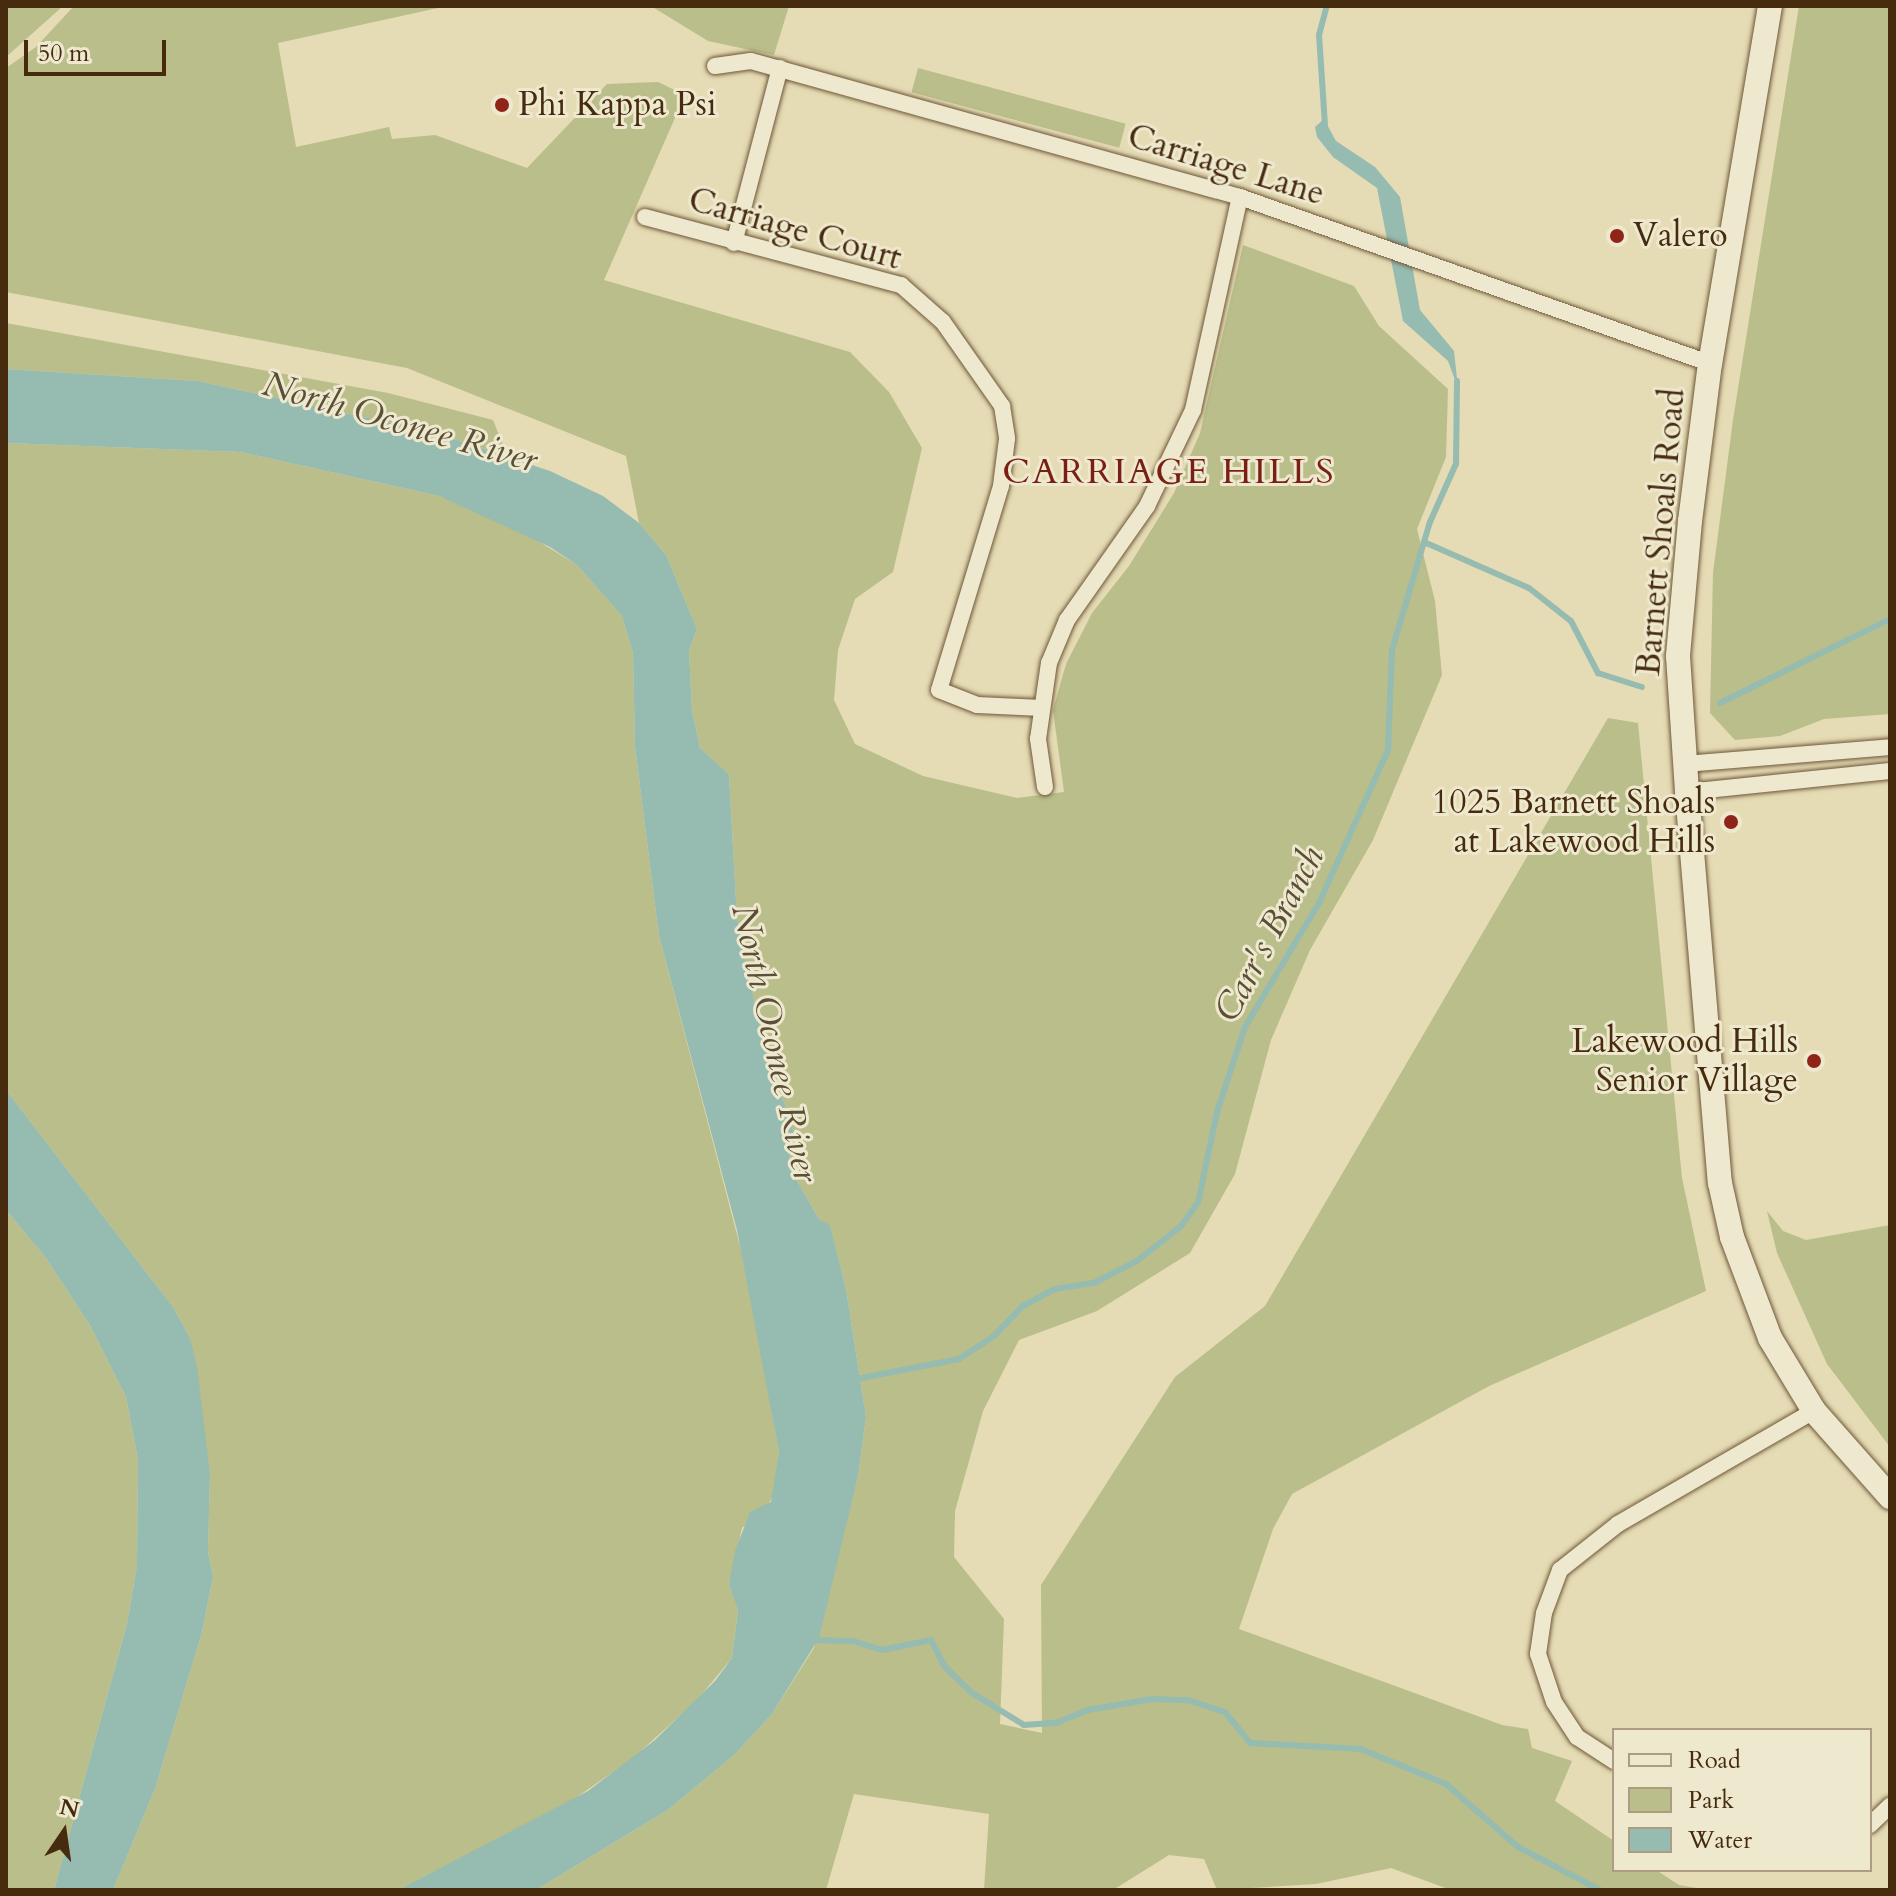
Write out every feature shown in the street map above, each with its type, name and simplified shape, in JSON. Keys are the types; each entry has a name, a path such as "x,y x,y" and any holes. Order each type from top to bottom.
{"main road":[{"name":"Barnett Shoals Road","path":"1770,6 1710,363 1678,656 1687,792 1720,1183 1732,1237 1764,1324 1814,1411 1890,1497"}],"street":[{"name":"Carriage Lane","path":"715,66 751,61 780,68 1240,197 1710,363"},
{"path":"734,243 780,68"},
{"path":"1045,787 1038,739 1049,663 1067,620 1147,506 1193,410 1240,197"},
{"name":"Carriage Court","path":"645,217 901,285 943,322 975,363 1002,406 1007,439 1001,486 939,690 977,705 1042,708"},
{"path":"1685,764 1890,747"},
{"path":"1687,792 1890,771"},
{"path":"1612,1760 1577,1737 1554,1702 1538,1654 1544,1613 1560,1570 1618,1524 1814,1411"},
{"path":"1872,1823 1890,1806"}],"green space":[{"path":"6,6 63,6 6,57"},
{"path":"74,6 447,6 278,43 296,147 389,127 392,139 435,135 527,168 607,84 658,82 685,95 604,280 850,352 889,392 922,448 893,572 855,599 838,650 834,700 855,744 923,776 1017,798 1064,792 1053,710 1066,664 1092,613 1129,566 1174,493 1200,433 1243,245 1354,286 1379,326 1448,389 1446,457 1417,529 1435,601 1442,675 1373,840 1310,950 1271,1040 1235,1174 1190,1253 1097,1311 1019,1340 983,1411 955,1511 954,1557 1004,1619 1000,1724 1042,1733 1041,1585 1175,1377 1265,1306 1608,718 1638,723 1682,1178 1706,1291 1489,1386 1292,1494 1273,1529 1239,1629 1502,1725 1528,1729 1532,1748 1572,1761 1555,1801 1612,1840 1612,1872 1659,1872 1679,1885 1708,1890 1451,1890 1391,1868 1316,1884 1217,1890 1204,1859 1169,1855 1113,1890 984,1890 989,1814 854,1794 826,1890 536,1890 669,1809 734,1755 772,1714 814,1648 858,1476 866,1417 846,1289 830,1226 819,1219 788,1165 794,1134 758,1019 737,918 729,774 700,748 692,710 689,650 697,629 666,555 639,523 626,456 407,368 6,292 6,68 36,47"},
{"path":"651,6 789,6 774,55 708,41"},
{"path":"1799,6 1890,6 1890,714 1824,719 1780,736 1735,740 1710,713 1713,573 1733,420"},
{"path":"918,68 1126,124 1119,148 912,92"},
{"path":"6,323 388,393 493,420 508,457 433,432 198,381 6,369"},
{"path":"6,443 240,452 439,496 515,527 577,565 622,616 633,653 635,747 659,936 746,1269 779,1452 774,1494 767,1507 742,1528 729,1585 738,1609 732,1658 696,1701 633,1758 564,1806 398,1890 113,1890 155,1789 202,1632 213,1577 208,1551 210,1473 190,1338 173,1307 6,1090"},
{"path":"6,1210 46,1258 91,1327 126,1397 138,1460 137,1565 127,1624 54,1890 6,1890"},
{"path":"1767,1211 1783,1231 1806,1240 1890,1225 1890,1447 1827,1364 1777,1253"}],"water":[{"path":"1324,119 1336,141 1375,167 1400,197 1420,310 1454,351 1458,388 1448,361 1403,321 1377,188 1333,157 1317,137 1315,127"},
{"path":"6,369 198,381 433,432 550,471 603,496 639,523 666,555 697,629 689,650 692,710 700,748 729,774 737,918 758,1019 794,1134 788,1165 819,1219 830,1225 846,1289 866,1417 858,1476 819,1638 772,1714 734,1755 669,1809 536,1890 398,1890 588,1791 655,1740 715,1681 732,1658 738,1610 729,1585 735,1551 750,1512 771,1502 779,1452 737,1230 659,936 635,747 633,653 622,616 577,565 550,547 439,496 240,452 6,443"},
{"path":"6,1090 173,1307 190,1338 197,1367 210,1473 208,1551 213,1577 202,1632 155,1789 113,1890 54,1890 127,1624 137,1565 138,1460 126,1397 91,1327 46,1258 6,1210"}],"waterway":[{"name":"Carr's Branch","path":"1325,125 1319,35 1327,6"},
{"name":"Carr's Branch","path":"856,1379 959,1359 994,1336 1023,1306 1055,1289 1094,1283 1137,1261 1181,1226 1198,1203 1217,1112 1245,1027 1319,903 1388,750 1392,650 1430,522 1456,464 1457,381"},
{"path":"1424,542 1529,588 1571,621 1598,673 1642,687"},
{"path":"1720,703 1890,619"},
{"path":"812,1640 853,1641 882,1650 931,1640 945,1667 972,1693 1024,1725 1056,1723 1088,1710 1152,1699 1188,1700 1225,1712 1250,1743 1361,1749 1446,1784 1518,1847 1600,1890"}],"place":[{"name":"Phi Kappa Psi","path":"502,105"},
{"name":"Valero","path":"1617,236"},
{"name":"1025 Barnett Shoals at Lakewood Hills","path":"1731,822"},
{"name":"Lakewood Hills Senior Village","path":"1814,1061"}],"district":[{"name":"CARRIAGE HILLS","path":"1169,472"}],"water label":[{"name":"North Oconee River","path":"400,422"},
{"name":"North Oconee River","path":"775,1043"}]}
